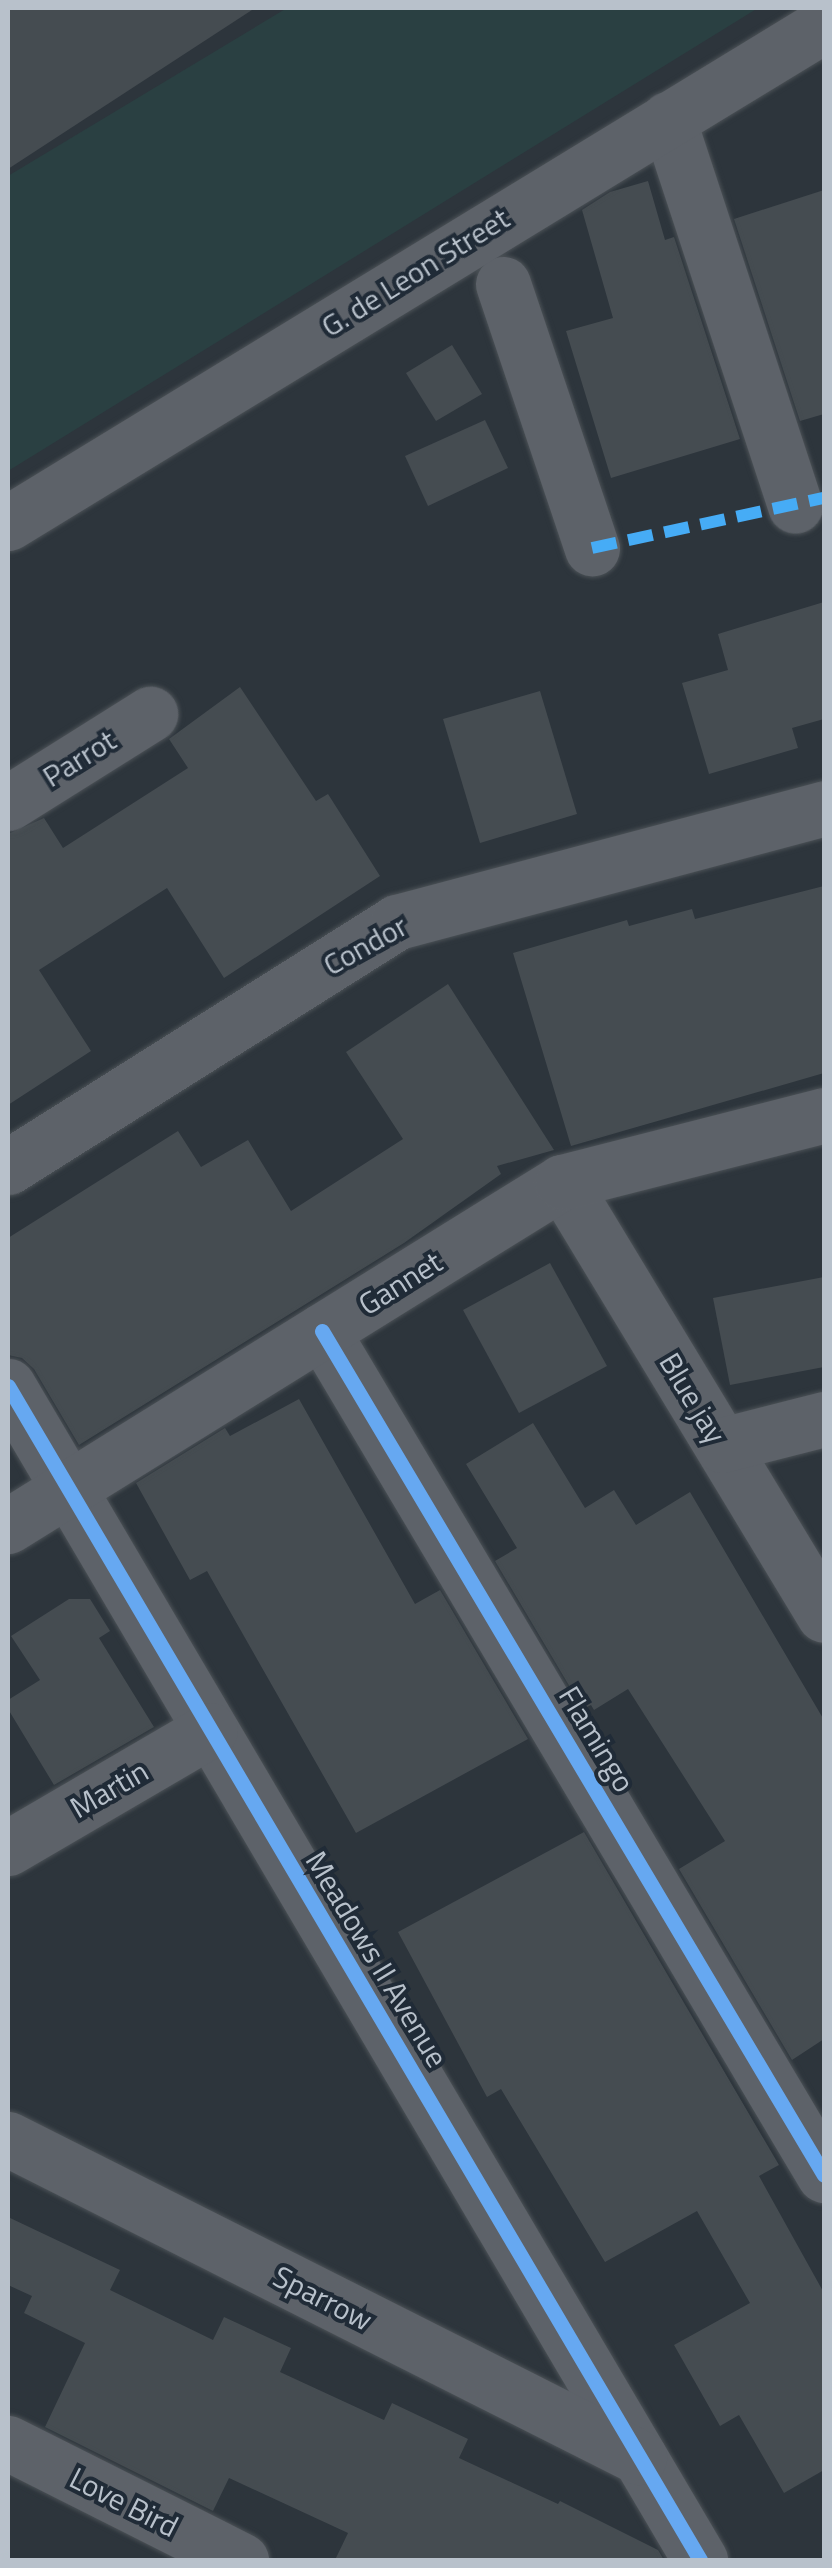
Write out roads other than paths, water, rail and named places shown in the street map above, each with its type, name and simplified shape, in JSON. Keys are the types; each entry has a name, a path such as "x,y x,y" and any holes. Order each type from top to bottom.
{"street":[{"name":"G. de Leon Street","path":"8,522 824,25"},
{"path":"668,119 796,506"},
{"path":"504,284 592,548"},
{"name":"Parrot","path":"8,803 150,714"},
{"name":"Condor","path":"8,1168 397,922 824,808"},
{"name":"Gannet","path":"8,1526 562,1182 824,1115"},
{"name":"Blue jay","path":"562,1182 824,1614"},
{"name":"Flamingo","path":"322,1331 824,2175"},
{"name":"Meadows II Avenue","path":"8,1386 700,2560"},
{"path":"722,1445 824,1419"},
{"name":"Martin","path":"8,1848 210,1730"},
{"name":"Sparrow","path":"8,2139 639,2457"},
{"name":"Love Bird","path":"8,2443 240,2560"}]}
